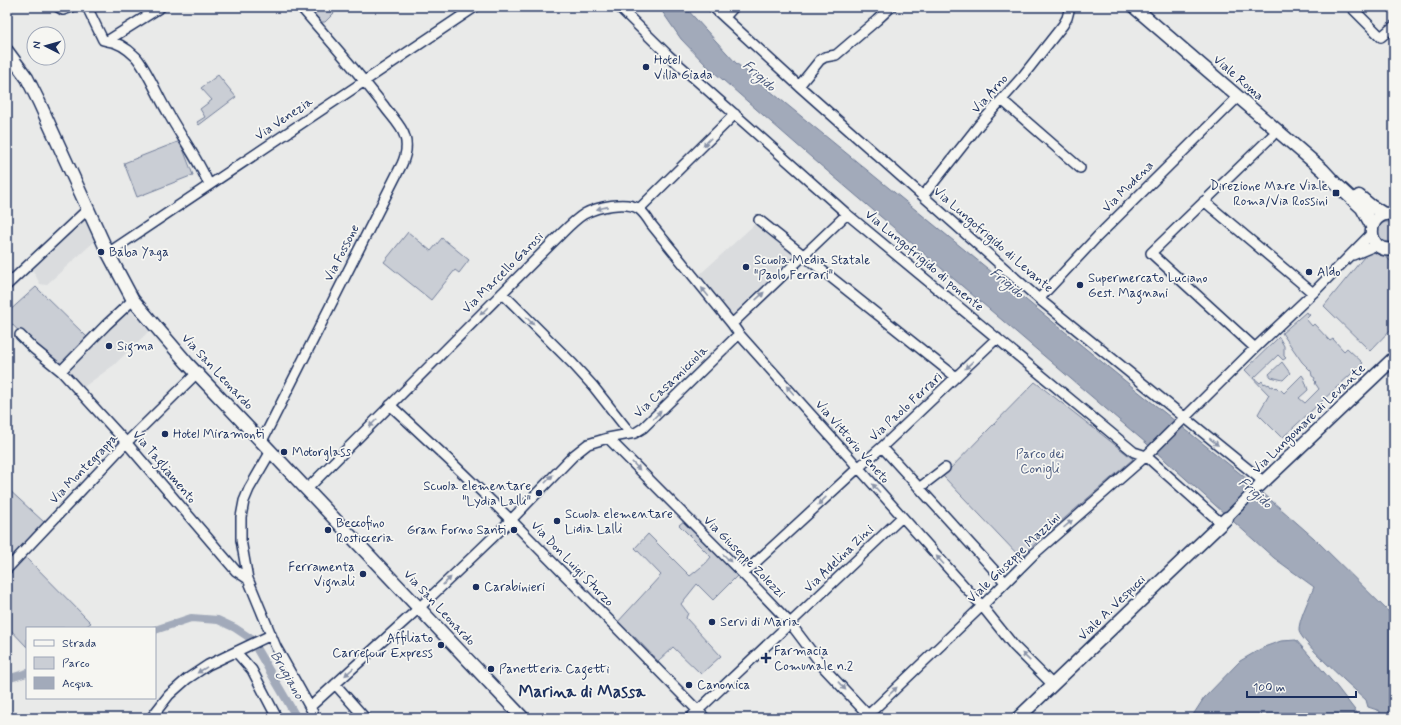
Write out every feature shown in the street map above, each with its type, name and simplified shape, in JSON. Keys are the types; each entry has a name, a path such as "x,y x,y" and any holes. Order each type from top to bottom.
{"main road":[{"name":"Viale Roma","path":"1134,7 1323,170 1362,208 1372,230 1373,239 1377,245"},
{"name":"Via San Leonardo","path":"7,50 27,78 59,144 108,253 133,300 145,316 523,718"},
{"name":"Viale Roma","path":"1323,170 1338,178 1371,206 1391,214"},
{"name":"Viale Roma","path":"1372,230 1376,219 1391,214"},
{"path":"1377,245 1385,249 1394,249"},
{"name":"Via Lungomare di Levante","path":"1261,484 1394,358"},
{"name":"Viale A. Vespucci","path":"1018,718 1224,520"}],"street":[{"path":"58,7 63,10 72,7"},
{"path":"85,7 88,9 103,40 115,42 137,58 209,185"},
{"path":"107,41 161,7"},
{"name":"Via Fossone","path":"262,441 406,155 407,145 405,135 400,127 365,81 301,7"},
{"name":"Via Venezia","path":"108,253 475,7"},
{"name":"Via Lungofrigido di ponente","path":"619,7 663,50 847,214 1134,452 1148,453 1224,520"},
{"name":"Via Lungofrigido di Levante","path":"713,7 799,86 1039,299 1181,420 1261,484"},
{"path":"725,17 734,7"},
{"path":"799,86 820,60 825,57 836,55 891,7"},
{"name":"Via Arno","path":"924,196 979,125 1022,77 1063,25 1070,7"},
{"path":"1351,7 1381,37 1394,26"},
{"name":"Via Modena","path":"1039,299 1096,237 1238,97"},
{"path":"1002,100 1080,168"},
{"path":"639,210 734,114"},
{"path":"1255,348 1150,252 1272,136"},
{"path":"1204,201 1313,293"},
{"name":"Via Marcello Garosi","path":"307,489 562,233 585,214 597,208 625,205 639,210"},
{"path":"7,285 88,209"},
{"name":"Via Vittorio Veneto","path":"639,210 739,334 982,606 1014,646 1053,685"},
{"path":"732,324 847,214"},
{"path":"759,220 956,377"},
{"name":"Viale Giuseppe Mazzini","path":"868,717 1034,554 1148,453 1313,293 1372,230"},
{"path":"1343,261 1367,248 1377,245"},
{"path":"502,293 583,375 630,434"},
{"path":"61,371 133,300"},
{"name":"Via Casamicciola","path":"310,706 419,608 511,520 574,455 588,444 608,438 635,433 643,428 739,334"},
{"name":"Via Tagliamento","path":"20,335 34,349 61,371 126,443 236,571 248,579"},
{"name":"Via Paolo Ferrari","path":"743,574 882,447 997,338"},
{"name":"Via Montegrappa","path":"7,569 126,443 198,372"},
{"name":"Via Don Luigi Sturzo","path":"390,405 511,520 705,718"},
{"name":"Via Giuseppe Zolezzi","path":"608,438 743,574 790,624 824,668 868,717"},
{"path":"882,447 1005,582"},
{"path":"271,451 249,489 244,501 241,517 241,540 248,579 268,636 276,647 316,718"},
{"path":"919,488 945,468"},
{"name":"Via Lungomare di Levante","path":"1224,520 1261,484"},
{"name":"Via Adelina Zini","path":"690,718 902,517"},
{"path":"151,718 169,695 187,679 208,665 268,636"},
{"path":"236,652 252,670 277,718"},
{"path":"335,684 365,718"}],"shaded area":[{"path":"83,219 86,220 95,241 46,285 40,284 31,267"},
{"name":"Scuola Media Statale \"Paolo Ferrari\"","path":"755,224 791,252 793,257 732,315 697,277"},
{"path":"127,307 149,331 114,365 81,389 65,369"}],"green space":[{"path":"308,7 340,7 325,22 321,22"},
{"path":"218,75 236,97 199,125 197,122 205,117 200,109 212,100 201,88"},
{"path":"180,141 193,175 137,197 124,163"},
{"path":"1385,222 1394,224 1394,240 1389,242 1384,241 1378,234 1380,226"},
{"path":"408,232 431,251 442,238 469,260 459,273 455,270 431,300 384,262"},
{"path":"1373,246 1394,264 1394,326 1370,351 1324,306"},
{"path":"36,287 89,339 61,368 35,348 7,319 7,313"},
{"path":"1306,312 1310,315 1306,319 1312,326 1314,324 1330,341 1333,339 1344,351 1347,348 1363,363 1282,438 1258,414 1269,395 1245,370 1279,337 1284,346 1284,356 1286,358 1283,360 1278,355 1254,378 1260,383 1262,381 1264,384 1269,384 1271,387 1273,386 1279,390 1280,389 1284,393 1302,375 1308,390 1299,398 1305,403 1319,389 1315,383 1315,378 1312,376 1311,371 1302,362 1282,333"},
{"path":"1282,362 1290,373 1283,380 1271,377 1269,374"},
{"name":"Parco dei Conigli","path":"1035,382 1133,459 1020,557 943,476"},
{"path":"7,488 45,523 7,563"},
{"path":"685,520 737,576 713,600 697,584 681,604 688,613 686,618 721,656 701,674 673,647 658,661 633,635 630,637 616,624 661,575 635,548 648,534 690,576 711,557 679,525"},
{"path":"24,555 91,623 85,627 26,627 26,646 7,626 7,573"}],"water":[{"name":"Frigido","path":"659,7 685,7 736,63 1247,479 1314,538 1394,617 1394,718 1379,718 1380,711 1368,707 1366,700 1329,666 1302,637 1299,631 1300,621 1314,587 1274,558 1146,443 812,158 707,66 681,39"},
{"path":"1296,640 1337,687 1361,718 1191,718 1204,698 1240,661 1264,647 1281,641"}],"waterway":[{"name":"Brugiano","path":"156,630 191,618 218,620 235,628 253,640"},
{"name":"Brugiano","path":"255,646 297,718"},
{"name":"Brugiano","path":"7,679 26,673"}],"place":[{"name":"Hotel Villa Giada","path":"646,67"},
{"name":"Direzione Mare Viale Roma/Via Rossini","path":"1336,193"},
{"name":"Baba Yaga","path":"101,252"},
{"name":"Scuola Media Statale \"Paolo Ferrari\"","path":"746,267"},
{"name":"Aldo","path":"1309,272"},
{"name":"Supermercato Luciano Gest. Magnani","path":"1080,285"},
{"name":"Sigma","path":"109,346"},
{"name":"Hotel Miramonti","path":"165,434"},
{"name":"Motorglass","path":"284,452"},
{"name":"Scuola elementare \"Lydia Lalli\"","path":"539,493"},
{"name":"Scuola elementare Lidia Lalli","path":"557,521"},
{"name":"Beccofino Rosticceria","path":"328,530"},
{"name":"Gran Forno Santi","path":"514,530"},
{"name":"Ferramenta Vignali","path":"363,574"},
{"name":"Carabinieri","path":"476,587"},
{"name":"Servi di Maria","path":"712,622"},
{"name":"Affiliato Carrefour Express","path":"441,645"},
{"name":"Farmacia Comunale n.2","path":"766,658"},
{"name":"Panetteria Cagetti","path":"491,669"},
{"name":"Canonica","path":"689,685"}],"district":[{"name":"Marina di Massa","path":"582,692"}]}
